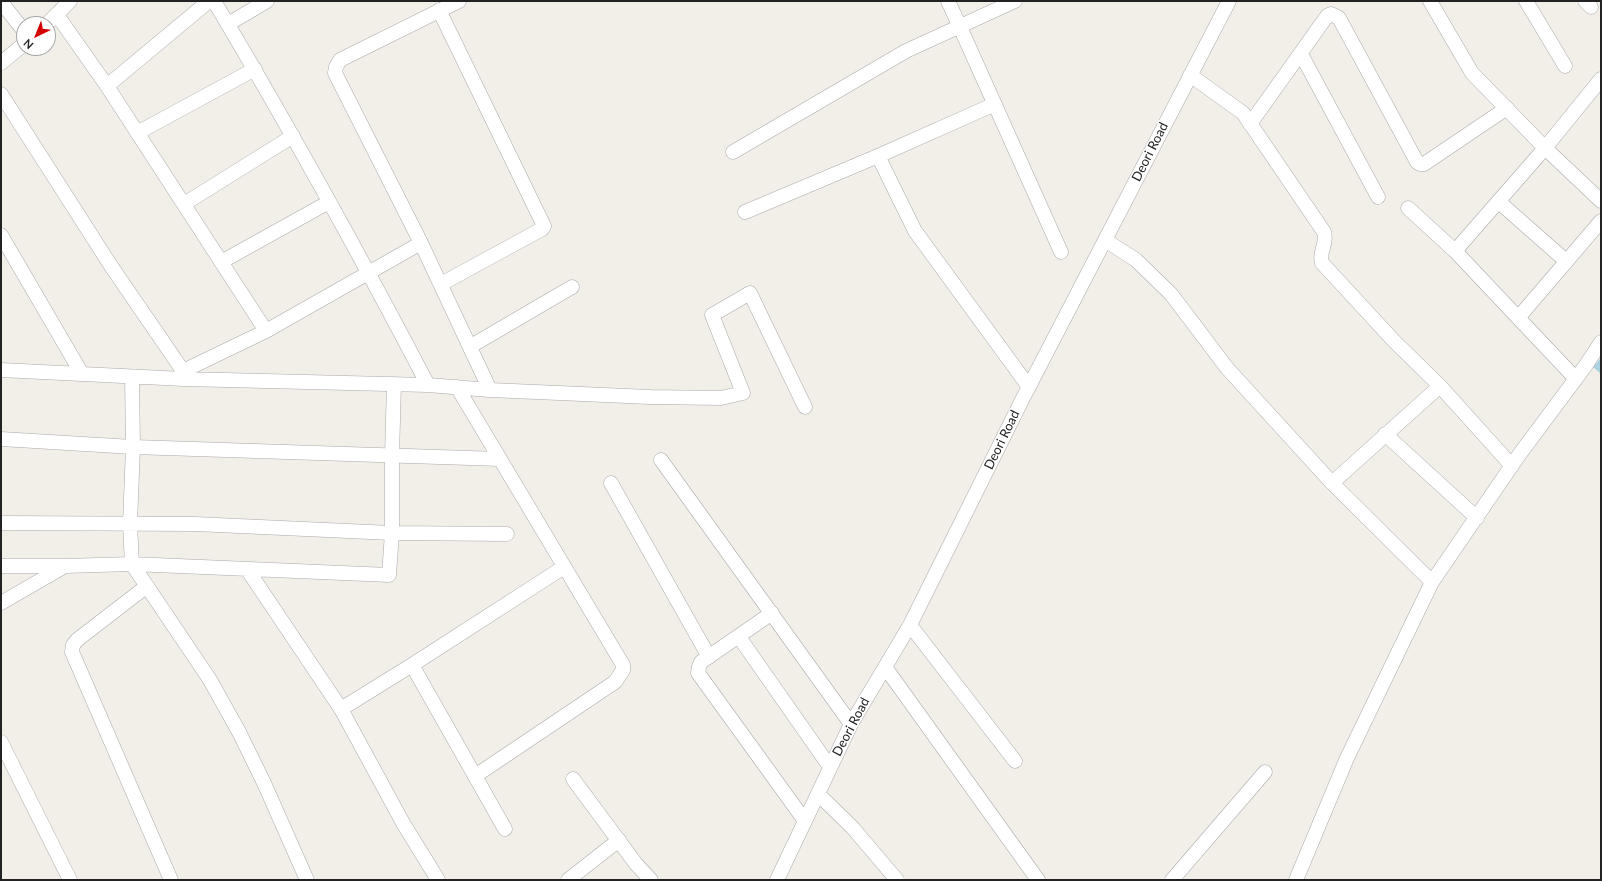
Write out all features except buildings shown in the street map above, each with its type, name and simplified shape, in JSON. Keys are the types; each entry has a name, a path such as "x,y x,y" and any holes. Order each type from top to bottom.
{"street":[{"path":"56,16 70,1"},
{"path":"106,86 209,1"},
{"path":"214,1 255,69 370,273 428,385"},
{"path":"228,24 267,1"},
{"path":"459,1 340,60 336,66 335,73 422,243 471,346 490,390"},
{"path":"948,1 1062,252"},
{"path":"733,152 906,51 1014,1"},
{"path":"1430,1 1472,73 1545,148 1601,201"},
{"path":"1526,1 1565,66"},
{"path":"1,2 16,21"},
{"name":"Deori Road","path":"777,880 851,724 910,625 1029,387 1190,75 1224,4"},
{"path":"439,10 544,226 542,229 441,284"},
{"path":"1250,124 1327,16 1331,14 1339,18 1417,162 1420,164 1424,164 1507,108"},
{"path":"56,25 106,86 266,331"},
{"path":"1,63 16,51"},
{"path":"1301,54 1378,196"},
{"path":"137,133 255,69"},
{"path":"1190,75 1243,113 1324,232 1326,238 1320,256 1322,263 1394,341 1440,386 1512,466"},
{"path":"1455,251 1545,148 1601,78"},
{"path":"1,94 183,375"},
{"path":"745,212 878,156 995,104"},
{"path":"184,204 292,136"},
{"path":"878,156 915,231 1029,387"},
{"path":"221,262 329,202"},
{"path":"1499,202 1566,261"},
{"path":"1408,208 1455,251 1576,379"},
{"path":"1518,318 1601,221"},
{"path":"1,235 82,374"},
{"path":"1105,240 1136,260 1171,294 1227,368 1332,483 1432,582"},
{"path":"183,375 266,331 422,243"},
{"path":"471,346 572,288"},
{"path":"1,370 132,377 183,375 428,385 490,390 721,398 743,393 712,315 750,293 805,407"},
{"path":"1296,880 1347,758 1432,582 1512,466 1576,379 1601,342"},
{"path":"132,377 133,447 130,524 132,564 210,680 239,732 264,783 307,880"},
{"path":"1,566 132,564 387,576 390,573 392,533 394,384"},
{"path":"1332,483 1440,386"},
{"path":"457,387 623,665 623,670 614,682 475,776"},
{"path":"1385,434 1476,518"},
{"path":"1,439 133,447 500,459"},
{"path":"661,460 851,724"},
{"path":"611,483 709,657"},
{"path":"1,524 195,524 392,533 507,534"},
{"path":"1,603 65,566"},
{"path":"341,709 564,567"},
{"path":"247,569 341,709 403,823 438,880"},
{"path":"147,586 77,640 73,645 72,652 171,880"},
{"path":"772,613 701,662 698,673 805,821"},
{"path":"910,625 1016,761"},
{"path":"739,637 830,767"},
{"path":"412,665 505,829"},
{"path":"885,666 1038,880"},
{"path":"1,742 70,880"},
{"path":"1172,880 1265,772"},
{"path":"573,779 636,864 652,880"},
{"path":"818,794 852,827 897,880"},
{"path":"568,880 619,840"}],"water":[{"path":"1601,358 1601,374 1593,367"}]}
